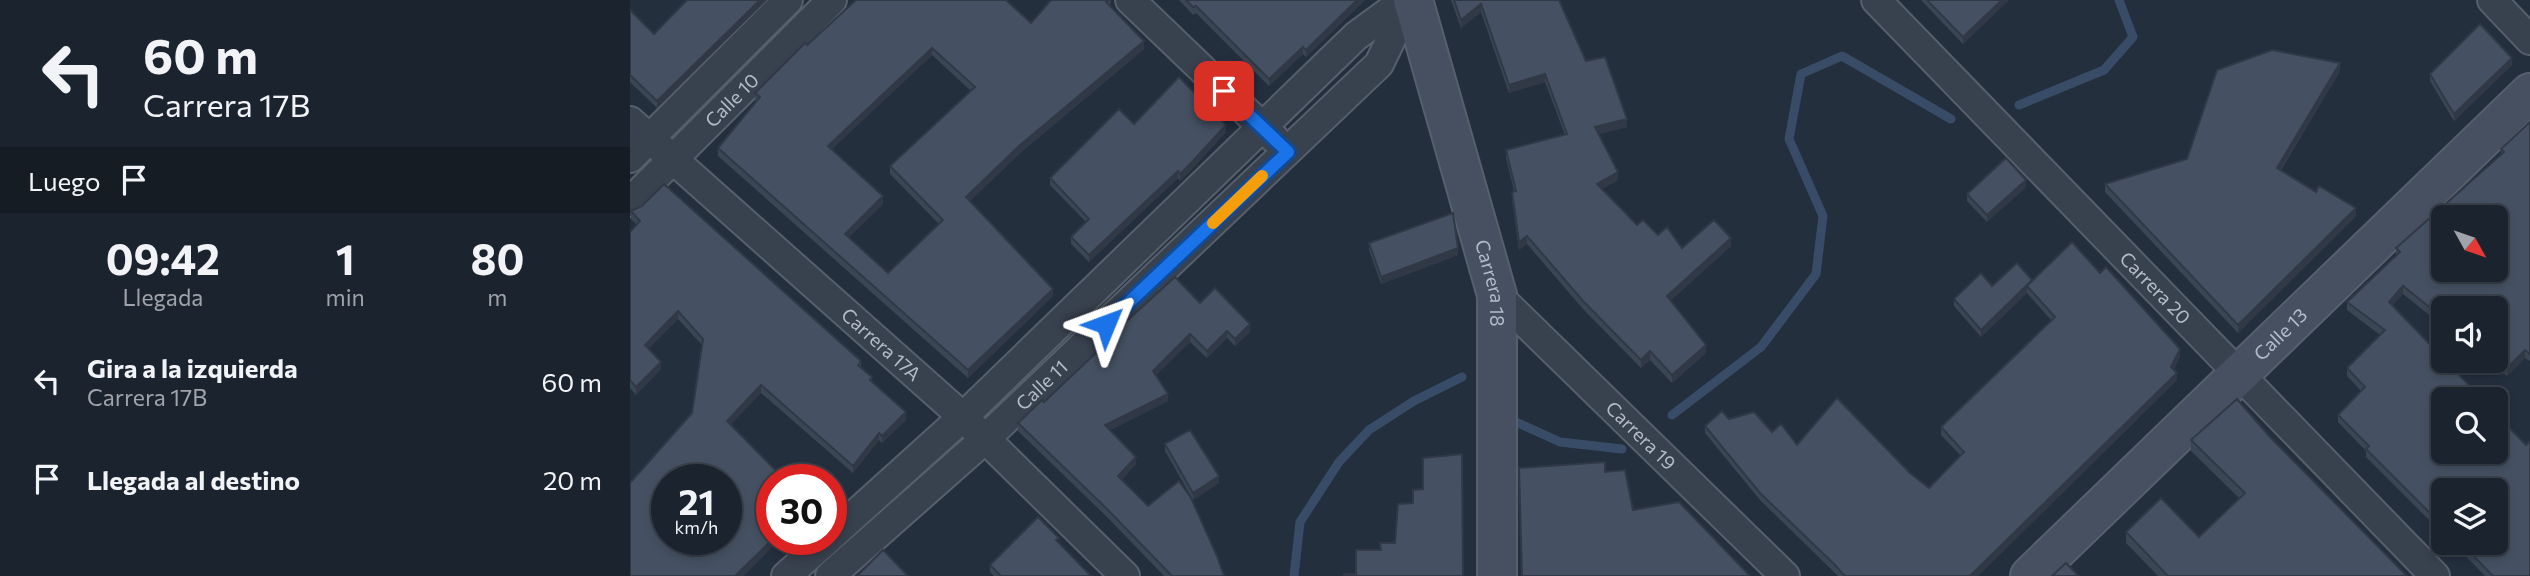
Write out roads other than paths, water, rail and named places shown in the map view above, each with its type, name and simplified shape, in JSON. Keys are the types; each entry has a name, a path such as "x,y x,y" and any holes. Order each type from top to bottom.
{"street":[{"name":"Calle 10","path":"630,158 640,129 788,0"},
{"name":"Calle 10","path":"630,202 832,0"},
{"path":"1130,0 1288,152"},
{"name":"Calle 11","path":"847,522 964,417 1356,36 1409,0"},
{"name":"Calle 11","path":"830,576 985,439 1379,64 1409,0"},
{"name":"Carrera 18","path":"1409,0 1497,295 1497,576"},
{"name":"Carrera 20","path":"1876,0 2435,576"},
{"path":"2492,0 2530,40"},
{"name":"Calle 13","path":"2030,576 2530,93"},
{"name":"Carrera 17A","path":"640,129 964,417 1125,576"},
{"name":"Carrera 19","path":"1497,295 1785,576"},
{"name":"Calle 11","path":"786,576 810,555"}],"waterway":[{"path":"2019,105 2104,70 2133,37 2119,0"},
{"path":"1672,415 1761,347 1816,274 1823,216 1789,139 1801,74 1842,56 1951,119"},
{"path":"1294,576 1300,522 1339,462 1369,430 1414,401 1462,377"},
{"path":"1516,422 1560,442 1622,449"}]}
